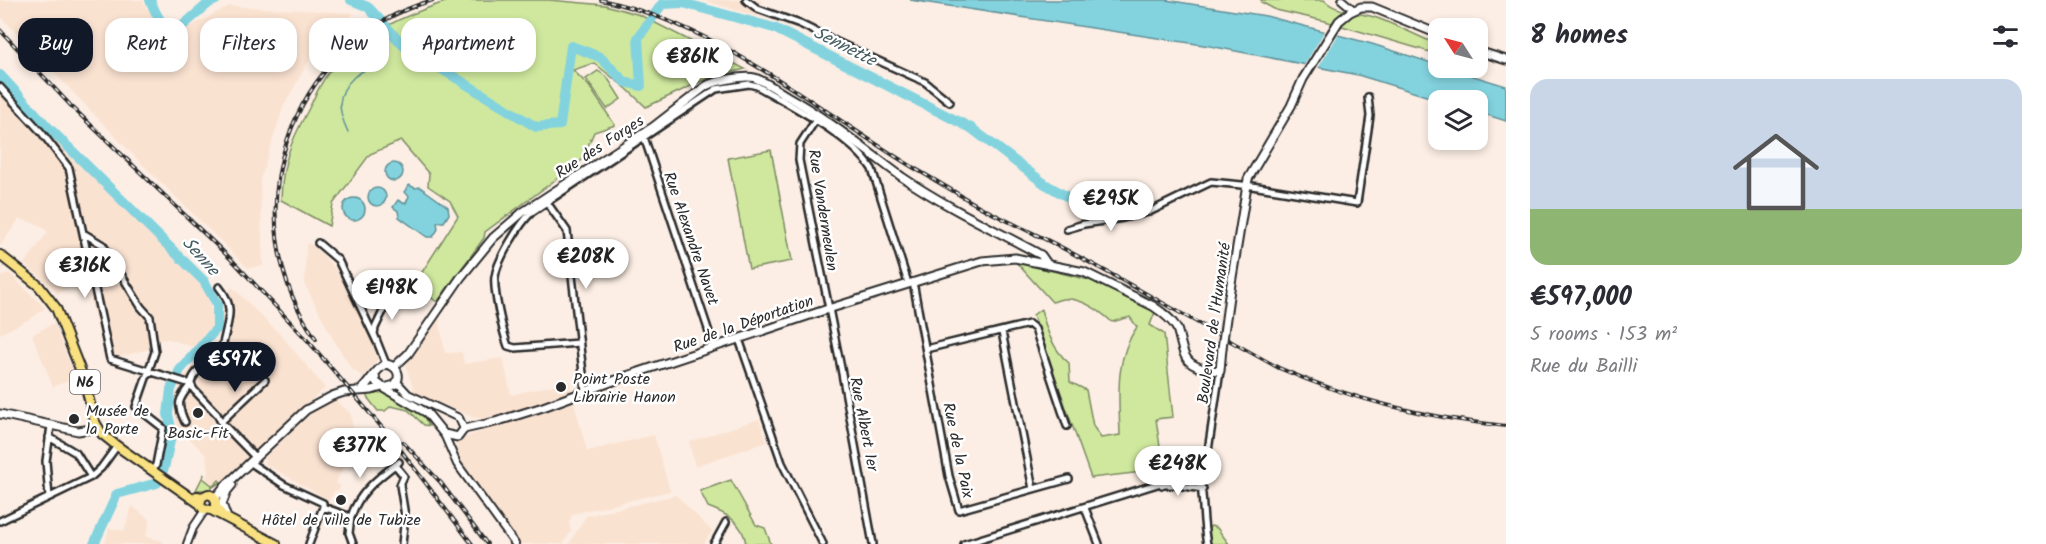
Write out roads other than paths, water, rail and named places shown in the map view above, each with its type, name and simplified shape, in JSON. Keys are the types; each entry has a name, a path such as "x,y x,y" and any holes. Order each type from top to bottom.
{"main road":[{"path":"1245,185 1339,21 1354,10 1372,7 1428,30"},
{"path":"1488,54 1506,60"},
{"name":"Rue des Forges","path":"394,367 408,354 461,277 493,238 523,212 645,133 712,82 752,77 816,113 928,193 1035,251 1048,265"},
{"name":"Boulevard de l'Humanité","path":"1220,371 1245,185"},
{"name":"N6","path":"0,255 39,286 56,308 72,344 95,422 107,438 166,481 206,505"},
{"name":"Rue de la Déportation","path":"464,429 495,422 911,282 982,261 1015,258 1084,272 1153,306 1170,318 1190,362 1196,367 1220,371"},
{"path":"270,543 226,519 206,505 306,410 332,396 362,389 392,387 397,382 398,374 394,367 386,364 379,367 362,389"},
{"path":"375,375 376,382 427,413 444,434 458,437 464,429"},
{"path":"0,414 78,431 99,428"},
{"path":"226,519 222,504 232,485 232,480"}],"street":[{"path":"746,0 758,9 800,24 925,82 950,102"},
{"path":"1342,0 1354,10"},
{"name":"Rue des Forges","path":"579,343 515,348 508,346 495,278 496,271 516,231 532,212 548,204 716,89 749,84 757,86 815,120 863,155 872,169 911,282"},
{"path":"0,87 42,133 69,168 110,359 190,384 253,460 284,485 322,504 323,507 351,518"},
{"path":"1067,229 1149,212 1211,182 1357,202 1370,116 1368,97"},
{"name":"Rue Vandermeulen","path":"815,120 803,137 798,151 828,309"},
{"name":"Rue Alexandre Navet","path":"645,137 714,347"},
{"path":"863,155 875,156"},
{"path":"548,204 567,231 585,391"},
{"name":"Rue des Forges","path":"523,212 532,212"},
{"path":"82,233 103,245 141,307 150,317 155,352 136,407 164,428 153,472"},
{"path":"1015,258 1020,250 1020,242"},
{"path":"318,243 338,260 377,342"},
{"path":"386,364 374,334 399,278"},
{"name":"Rue de la Paix","path":"911,282 950,479 959,510 995,502 1069,479"},
{"path":"185,422 178,408 180,398 193,377 221,349 229,317 229,307 226,296 219,287"},
{"name":"Rue Albert 1er","path":"828,309 873,544"},
{"path":"926,350 1029,324 1035,328 1067,426"},
{"path":"1002,332 1033,489"},
{"path":"739,339 782,464 824,544"},
{"name":"Boulevard de l'Humanité","path":"1201,480 1205,473 1220,371"},
{"path":"221,422 265,380"},
{"path":"397,382 408,394 459,418 464,429"},
{"path":"49,497 46,461 51,426"},
{"path":"444,434 458,464 515,544"},
{"path":"49,437 76,453 91,477"},
{"path":"452,451 452,444 458,437"},
{"path":"0,521 91,477 101,468 117,446"},
{"path":"353,544 349,533 355,506 370,485 397,463 404,476 400,485 405,516 402,544"},
{"path":"964,544 1199,471 1206,464"},
{"path":"1199,471 1203,489 1207,544"},
{"path":"1154,485 1177,485 1203,489"},
{"path":"187,544 206,505"},
{"path":"309,544 323,507"},
{"path":"1085,508 1099,544"},
{"path":"714,544 726,522"}],"water":[{"path":"910,0 1166,0 1266,16 1372,44 1428,62 1428,78 1480,78 1506,86 1506,121 1488,115 1488,90 1428,90 1428,97 1358,75 1210,46"},
{"path":"390,163 398,163 403,168 401,179 390,181 385,176 385,168"},
{"path":"409,185 415,188 420,187 448,207 449,214 444,222 437,222 438,229 433,237 427,237 399,217 398,211 393,207 398,200 406,203 409,196 404,192"},
{"path":"373,188 381,188 386,193 384,204 373,206 368,201 368,193"},
{"path":"354,198 362,201 365,209 362,217 354,220 346,217 343,209 346,201"}],"waterway":[{"name":"Sennette","path":"150,0 163,23 180,28 209,3 216,0"},
{"name":"Sennette","path":"351,0 368,7 404,46 536,127 560,125 571,46 600,57 625,82 641,86 638,38 662,4 683,3 774,28 971,128 1045,184 1080,204 1083,214"},
{"path":"348,132 340,110 341,97 354,77 379,57 391,31"},
{"name":"Senne","path":"0,75 45,124 204,281 217,304 217,328 180,370 171,389 168,414 172,432 164,468 157,483 117,494 94,544"}],"railway":[{"path":"316,339 290,291 277,240 277,189 288,140 309,94 341,54 383,22 433,0"},
{"path":"601,0 644,12 685,28 725,48 764,70 914,168 988,211 1096,266 1279,368 1334,389 1390,406 1447,418 1506,426"},
{"path":"0,30 72,107 234,262 309,342 396,444 472,544"},
{"path":"403,442 441,483 487,544"}],"place":[{"name":"Point Poste Librairie Hanon","path":"561,387"},
{"name":"Basic-Fit","path":"198,413"},
{"name":"Musée de la Porte","path":"74,419"},
{"name":"Hôtel de ville de Tubize","path":"341,500"}]}
